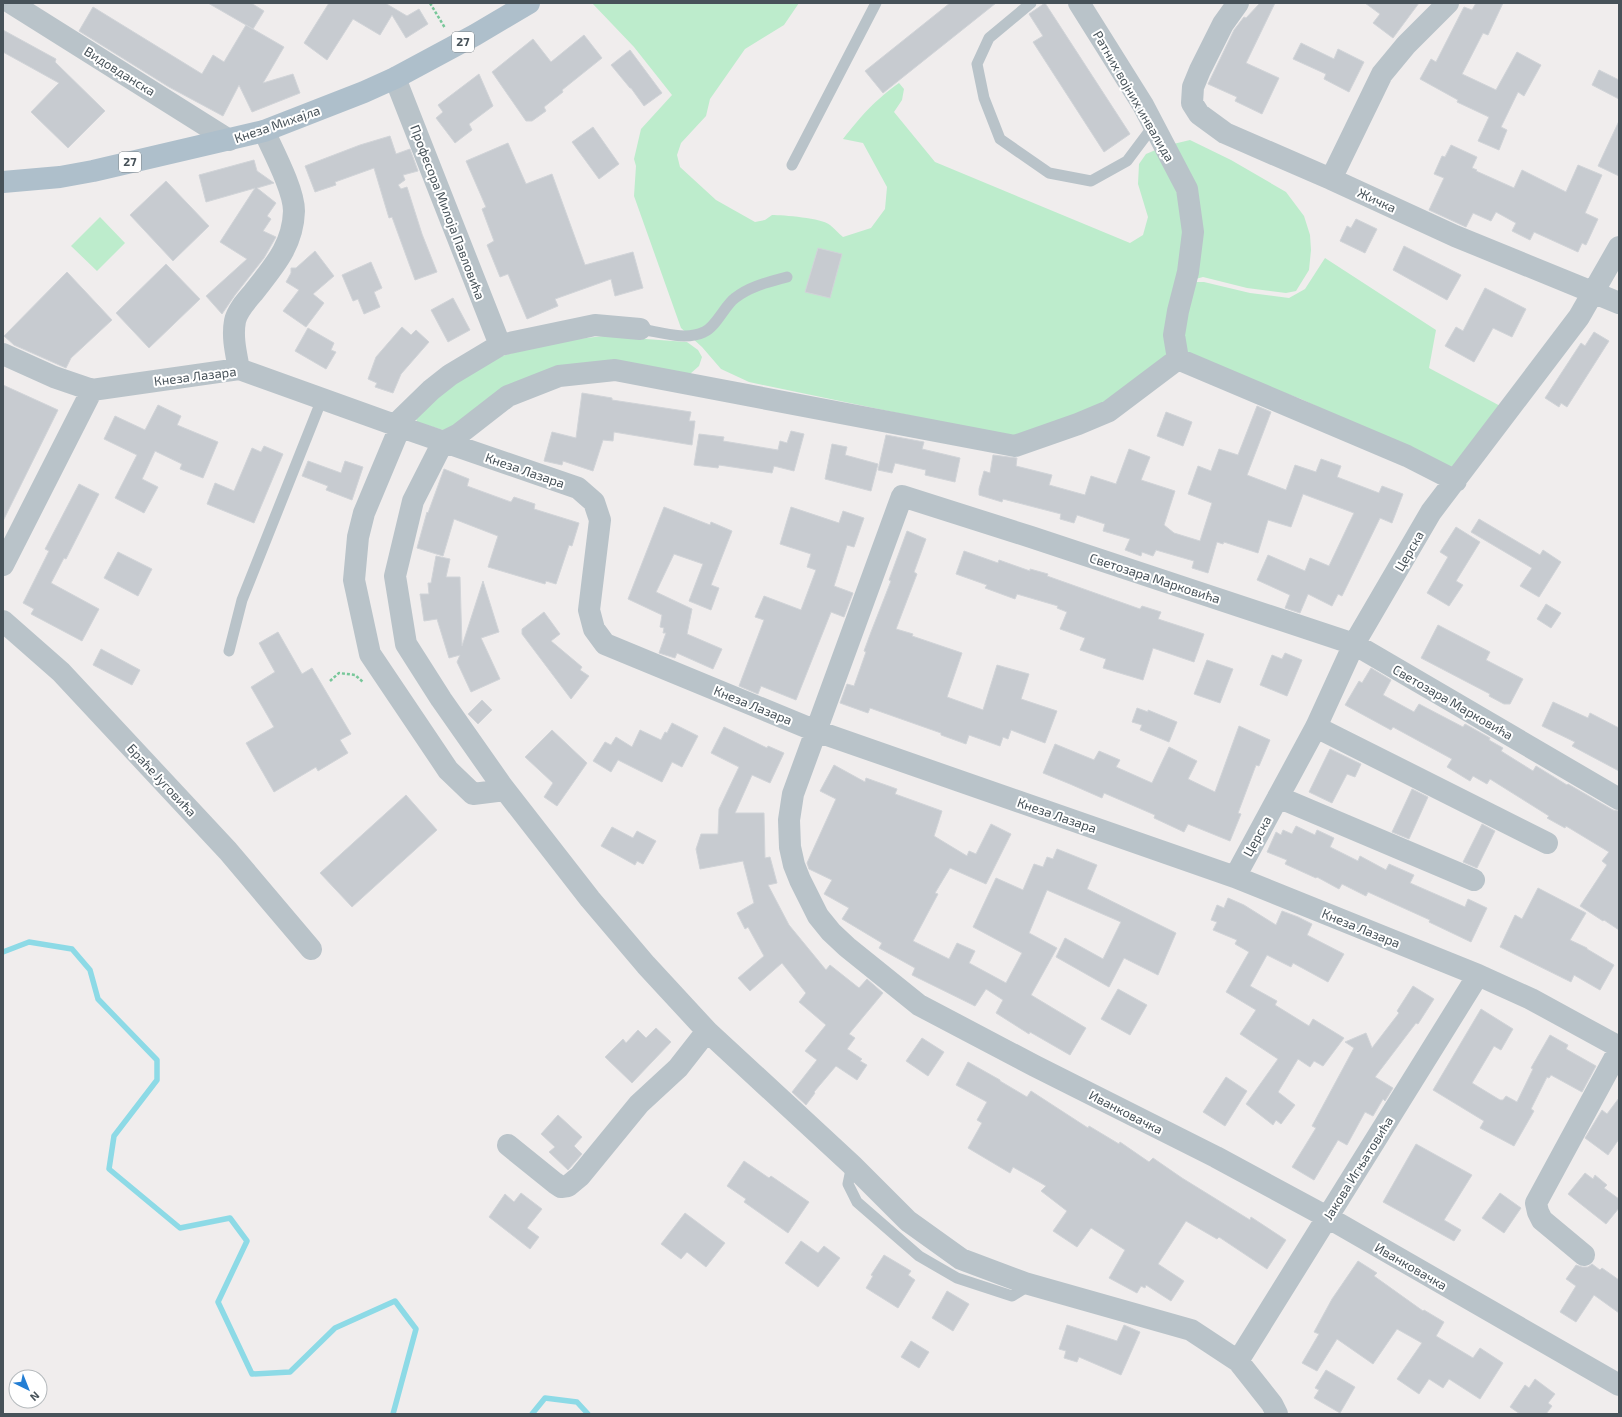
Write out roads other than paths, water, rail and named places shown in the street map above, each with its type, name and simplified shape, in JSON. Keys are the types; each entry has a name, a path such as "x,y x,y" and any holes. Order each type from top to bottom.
{"main road":[{"name":"Кнеза Михајла","path":"3,182 60,177 93,171 264,131 364,92 395,78 475,35 529,3"}],"street":[{"name":"Видовданска","path":"11,3 229,140"},
{"name":"Ратних војних инвалида","path":"1079,3 1143,105 1187,189 1193,232 1188,272 1178,310 1174,335 1178,359"},
{"name":"Жичка","path":"1238,3 1223,24 1193,87 1192,103 1199,114 1225,133 1331,178 1455,236 1619,303"},
{"path":"1331,178 1382,74 1406,45 1448,3"},
{"name":"Професора Милоја Павловића","path":"395,78 500,346"},
{"path":"239,369 234,345 235,320 242,305 283,254 291,234 294,209 287,182 264,131"},
{"name":"Церска","path":"1235,877 1316,727 1354,644 1431,512 1579,317 1619,247"},
{"path":"505,790 473,794 448,770 370,654 354,580 358,537 364,513 397,426 431,390 456,372 500,346 595,325 640,329"},
{"name":"Кнеза Лазара","path":"3,354 54,377 92,390 239,369 397,426 578,488 594,502 600,520 589,610 594,629 605,644 816,731 1235,877 1478,975 1531,999 1619,1047"},
{"path":"1276,1414 1272,1404 1238,1361 1191,1330 1031,1285 961,1259 908,1221 852,1165 707,1031 590,899 505,790 441,699 406,644 395,576 413,501 444,442 459,434 508,396 559,376 615,370 1015,446 1078,424 1109,411 1178,359 1407,456 1456,481"},
{"path":"3,565 92,390"},
{"name":"Светозара Марковића","path":"816,731 902,496 1032,537 1354,644 1619,798"},
{"name":"Браће Југовића","path":"3,621 67,678 228,851 312,949"},
{"path":"1316,727 1548,843"},
{"name":"Иванковачка","path":"816,731 793,794 789,820 790,847 800,880 818,916 831,932 847,947 919,1005 1035,1066 1216,1157 1327,1217 1619,1385"},
{"path":"1278,797 1474,880"},
{"name":"Јакова Игњатовића","path":"1238,1361 1478,975"},
{"path":"508,1145 555,1183 561,1187 568,1186 580,1176 640,1104 678,1068 707,1031"},
{"path":"1584,1255 1542,1220 1536,1203 1619,1050"}],"lane":[{"path":"792,165 876,3"},
{"path":"1031,3 989,38 977,64 984,98 1000,139 1049,173 1091,181 1127,161 1154,126"},
{"path":"640,329 686,336 705,332 734,298 754,286 787,277"},
{"path":"229,651 242,600 322,399"}],"waterway":[{"path":"3,952 29,942 72,949 90,970 98,999 157,1060 157,1080 114,1136 109,1169 180,1228 230,1218 247,1241 218,1302 252,1374 290,1372 335,1328 395,1301 416,1329 393,1414"},
{"path":"532,1414 545,1398 577,1402 588,1414"}]}
